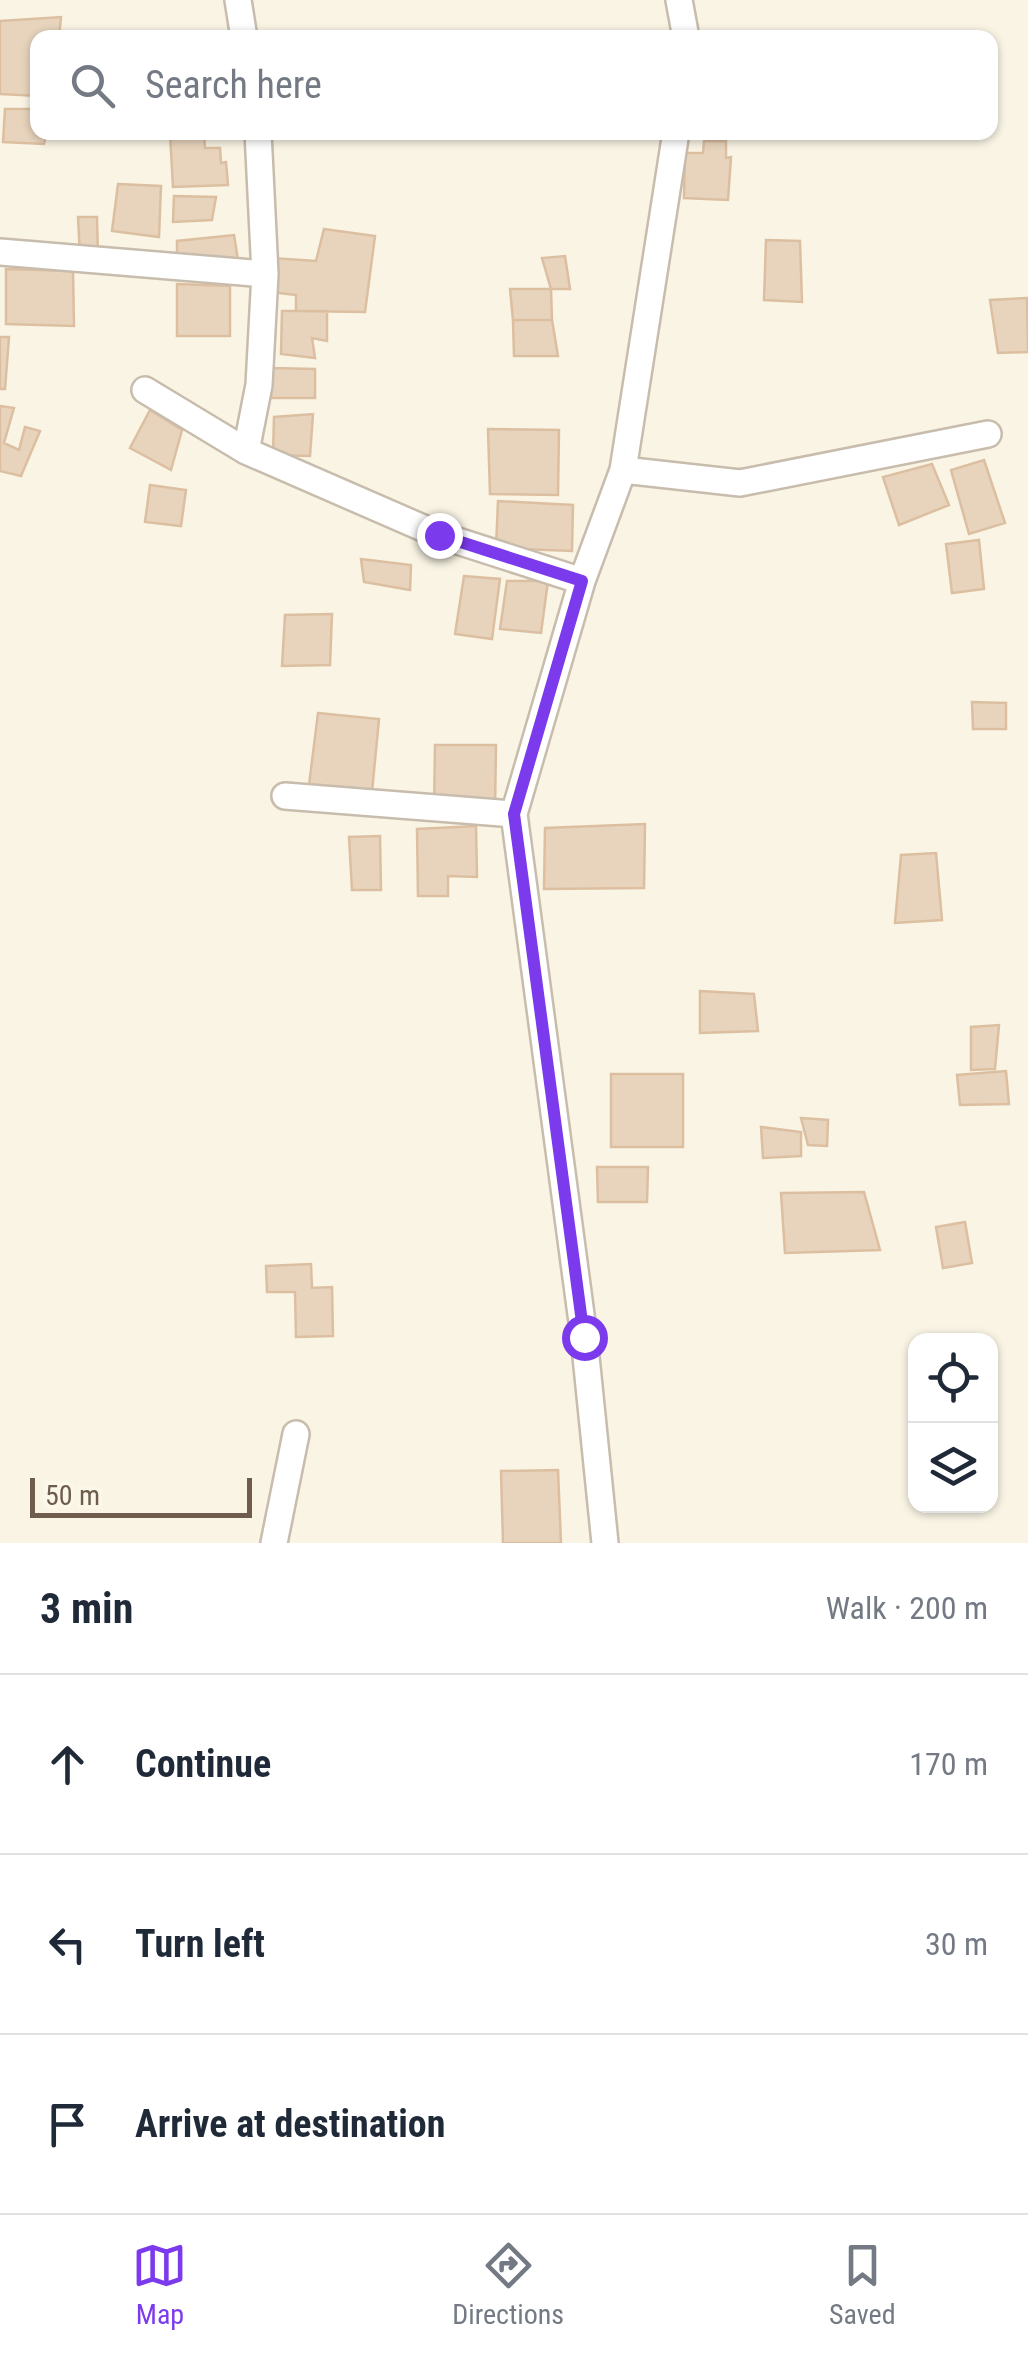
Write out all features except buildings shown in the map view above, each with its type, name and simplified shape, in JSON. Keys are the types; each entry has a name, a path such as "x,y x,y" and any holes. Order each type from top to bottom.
{"street":[{"path":"238,0 243,30"},
{"path":"679,0 685,30"},
{"path":"246,451 259,384 265,274 258,140"},
{"path":"606,1543 584,1337 514,814 582,581 624,470 675,140"},
{"path":"0,252 265,274"},
{"path":"145,390 246,451 439,535 582,581"},
{"path":"624,470 740,483 988,434"},
{"path":"286,796 514,814"},
{"path":"274,1543 296,1434"}],"route":[{"path":"439,535 582,581 514,814 584,1337"}]}
